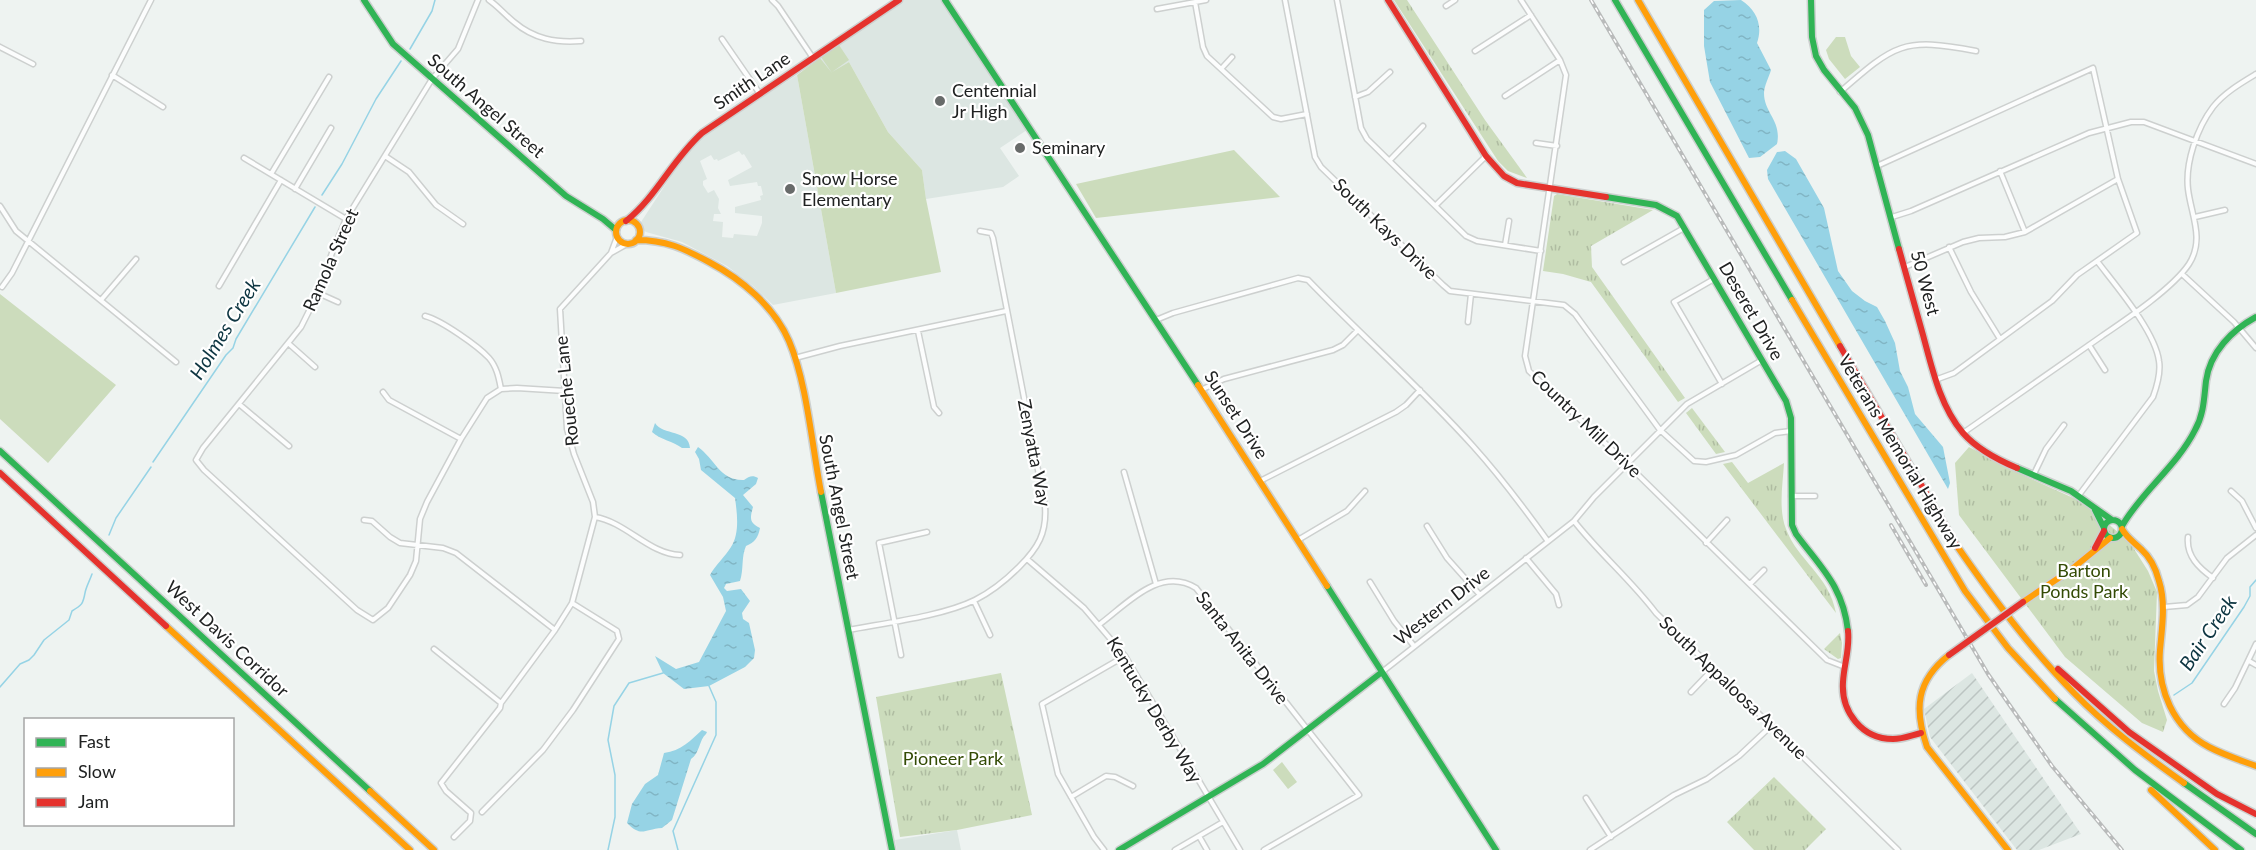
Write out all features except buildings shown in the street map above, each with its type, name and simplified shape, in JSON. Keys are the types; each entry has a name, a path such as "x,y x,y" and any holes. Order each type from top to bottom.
{"main road":[{"name":"South Angel Street","path":"364,0 393,44 566,196 603,219 616,233"},
{"name":"Smith Lane","path":"625,221 642,208 685,148 702,134 899,0"},
{"name":"Sunset Drive","path":"945,0 1156,320 1496,850"},
{"name":"Deseret Drive","path":"1388,0 1486,156 1504,176 1517,183 1656,205 1677,216 1786,401 1791,418 1792,525 1841,598 1850,643 1842,689 1845,707 1859,727 1869,734 1893,740 1921,733"},
{"name":"Veterans Memorial Highway","path":"1615,0 1941,552 1980,613 2021,663 2066,711 2157,789 2241,850"},
{"name":"Veterans Memorial Highway","path":"1638,0 1953,540 1995,601 2069,687 2122,737 2256,834"},
{"name":"50 West","path":"1811,0 1812,37 1816,56 1863,122 1892,217 1935,380 1946,408 1963,433 1975,444 1990,454 2079,495 2094,508 2114,520"},
{"name":"Smith Lane","path":"639,229 642,208"},
{"name":"South Angel Street","path":"603,219 625,221"},
{"path":"625,221 634,222 639,229 636,240 627,244 621,242 616,233 625,221"},
{"name":"South Angel Street","path":"639,229 655,240"},
{"name":"South Angel Street","path":"636,240 655,240 677,245 717,266 744,285 776,317 788,339 795,358 892,850"},
{"path":"2007,848 1927,747 1921,733 1918,709 1919,695 1926,679 1932,670 1949,655 2072,569 2095,549 2121,534 2131,510 2185,448 2192,436 2204,409 2207,376 2212,361 2225,341 2239,327 2256,317"},
{"name":"West Davis Corridor","path":"0,451 434,850"},
{"name":"West Davis Corridor","path":"0,473 410,850"},
{"name":"50 West","path":"2094,508 2104,530"},
{"path":"2095,549 2106,522 2131,510"},
{"path":"2114,520 2122,527 2132,543 2150,559 2159,580 2164,607 2160,667 2168,706 2178,722 2207,746 2256,766"},
{"path":"2104,530 2113,538 2132,543"},
{"path":"2017,629 2129,732 2217,794 2256,814"},
{"name":"Western Drive","path":"1119,850 1263,764 1382,672"},
{"path":"2108,749 2215,850"}],"street":[{"path":"2,286 12,273 151,0"},
{"name":"Ramola Street","path":"417,545 416,561 410,575 388,608 373,620 357,610 204,470 196,460 203,448 301,327 318,293 346,219 432,79 458,49 478,0"},
{"path":"489,0 514,22 542,39 562,42 581,41"},
{"path":"772,0 813,58"},
{"path":"1157,9 1206,0"},
{"name":"South Kays Drive","path":"1285,0 1315,157 1321,166 1450,291 1564,305 1575,314 1660,430 1694,461 1706,462 1736,455 1775,433 1791,431"},
{"path":"1337,0 1361,128 1367,139 1466,236 1477,241 1541,251"},
{"path":"1446,6 1455,0"},
{"name":"Country Mill Drive","path":"1521,0 1560,60 1566,75 1525,356 1529,371 1827,660 1845,668"},
{"path":"1195,2 1203,47 1207,56 1273,117 1281,119 1307,114"},
{"path":"1475,51 1531,15"},
{"path":"722,39 760,94"},
{"path":"1840,92 1877,60 1901,48 1930,43 1976,51"},
{"path":"0,47 33,64"},
{"path":"1221,69 1232,57"},
{"path":"1505,96 1560,60"},
{"path":"1876,166 2093,68 2118,179 2137,233 2065,286 2052,301 1954,373 1935,380"},
{"path":"1355,97 1368,92 1390,72"},
{"path":"1963,433 2135,313 2182,274 2191,262 2196,248 2195,217 2188,188 2190,158 2202,126 2213,107 2235,87 2256,74"},
{"path":"112,75 163,107"},
{"path":"271,174 329,77"},
{"path":"1892,217 1911,211 2089,133 2131,122 2144,122 2256,164"},
{"path":"1390,160 1423,126"},
{"path":"295,189 331,128"},
{"path":"1536,143 1557,146"},
{"path":"385,156 409,172 436,205 463,224"},
{"path":"1436,205 1486,156"},
{"path":"244,158 346,219"},
{"path":"2000,171 2025,232"},
{"path":"1905,267 1949,247 1979,238 2005,237 2025,232 2118,179"},
{"path":"219,286 281,180"},
{"path":"0,206 16,231 176,362"},
{"path":"2195,217 2224,210"},
{"path":"1505,245 1509,221"},
{"path":"1624,262 1685,228"},
{"name":"Zenyatta Way","path":"848,630 949,610 974,601 1007,579 1027,559 1043,534 1046,522 993,238 991,233 980,231"},
{"path":"611,253 616,233"},
{"path":"611,253 627,244"},
{"path":"1949,247 1971,292 2000,339"},
{"name":"Roueche Lane","path":"595,517 567,429 559,318 564,302 611,253"},
{"path":"101,300 136,259"},
{"path":"2079,495 2153,397 2158,382 2160,362 2155,344 2097,261"},
{"path":"2182,274 2239,327 2256,348"},
{"path":"1156,320 1173,313 1298,278 1308,280 1420,390 1494,471 1547,540"},
{"path":"1715,278 1674,302 1722,384"},
{"path":"318,293 338,302"},
{"path":"1468,322 1471,294"},
{"path":"795,358 1006,310"},
{"path":"425,316 442,323 490,359 497,371 501,389"},
{"path":"1201,390 1224,379 1333,350 1343,345 1358,330"},
{"path":"918,331 934,407 939,413"},
{"path":"288,343 315,367"},
{"path":"2089,345 2105,370"},
{"name":"Western Drive","path":"1382,672 1574,521 1594,497 1687,404 1762,360"},
{"path":"417,545 420,519 427,502 461,439 487,398 501,389 565,391"},
{"path":"1260,481 1396,412 1420,390"},
{"path":"383,392 389,400 461,439"},
{"path":"239,404 289,446"},
{"path":"2034,474 2046,449 2064,425"},
{"path":"1100,624 1156,584 1124,472"},
{"path":"1298,540 1347,510 1365,491"},
{"path":"2231,491 2242,501 2256,528"},
{"path":"1790,496 1815,496"},
{"path":"454,837 470,821 471,813 446,791 441,783 500,708 501,703 572,603 595,517 612,521 667,554 680,555"},
{"path":"364,520 372,521 400,543 443,548 456,554 555,630"},
{"path":"1706,543 1727,520"},
{"name":"South Appaloosa Avenue","path":"1574,521 1640,592 1656,613 1898,850"},
{"path":"1427,526 1447,558 1480,595"},
{"path":"901,655 879,543 927,532"},
{"path":"2164,607 2187,605 2198,597 2227,558 2256,535"},
{"path":"2188,537 2187,545 2191,557 2212,578"},
{"path":"1526,558 1556,594 1559,605"},
{"name":"Kentucky Derby Way","path":"1027,559 1084,608 1125,656 1207,798 1240,850"},
{"path":"1750,584 1764,570"},
{"name":"Santa Anita Drive","path":"1156,584 1171,579 1186,582 1196,588 1359,795 1264,850"},
{"path":"1370,582 1394,621 1414,646"},
{"path":"974,601 990,635"},
{"path":"482,812 543,750 617,644 619,639 617,631 572,603"},
{"path":"2224,704 2249,661 2256,644"},
{"path":"434,649 501,703"},
{"path":"1104,850 1058,774 1042,704 1125,656"},
{"path":"2249,661 2256,664"},
{"path":"1690,692 1713,669"},
{"path":"1590,850 1674,795 1707,779 1739,756 1771,726"},
{"path":"1071,797 1106,776 1115,777 1133,786"},
{"path":"1586,798 1611,837"},
{"path":"1175,850 1223,822"},
{"path":"1199,836 1207,850"}],"shaded area":[{"name":"Centennial Jr High","path":"903,0 941,0 1030,128 1000,148 1019,176 1003,187 926,199 922,170 888,132 849,62 831,73 820,58"},
{"name":"Snow Horse Elementary","path":"797,75 836,293 773,305 727,266 682,242 642,229 641,222 688,150 701,137","holes":["739,151 742,155 744,154 752,167 728,180 730,186 757,182 758,186 761,186 763,195 760,196 761,200 735,207 735,213 762,216 762,223 757,236 734,234 733,238 722,237 723,222 713,221 714,214 721,214 718,208 719,199 714,190 708,193 703,185 703,181 707,179 700,161 711,155 714,160 718,161"]},
{"path":"1972,673 2081,834 2039,850 2017,850 1930,737 1924,709"},
{"path":"957,830 961,850 897,850 895,840"}],"green space":[{"path":"1394,0 1407,0 1485,120 1527,178 1508,171 1498,161"},
{"path":"1836,37 1845,37 1851,56 1860,67 1845,79 1829,59 1826,50"},
{"path":"839,45 849,60 832,72 849,62 888,132 922,170 941,272 836,293 797,75 820,58 832,73 821,57"},
{"path":"1234,150 1280,197 1096,218 1076,184"},
{"path":"1557,194 1653,210 1591,246 1592,267 1685,398 1678,402 1591,282 1543,271 1554,196"},
{"path":"0,294 116,385 48,463 0,419"},
{"path":"1692,408 1725,452 1716,454 1686,413"},
{"name":"Barton Ponds Park","path":"1969,447 2080,501 2129,541 2148,571 2157,592 2154,671 2167,720 2163,732 2142,723 2065,657 1959,515 1955,463"},
{"path":"1732,462 1748,483 1784,463 1782,505 1786,529 1791,540 1827,588 1836,613 1723,464"},
{"path":"1840,633 1841,658 1838,659 1824,649"},
{"name":"Pioneer Park","path":"1001,673 1032,815 957,830 900,837 876,697"},
{"path":"1282,762 1297,782 1288,789 1273,770"},
{"path":"1774,777 1826,829 1805,850 1754,850 1727,822"}],"water":[{"path":"1741,0 1755,14 1759,25 1757,43 1771,70 1764,90 1765,100 1778,136 1777,144 1760,157 1749,158 1710,82 1704,46 1704,10 1714,1"},
{"path":"1785,151 1796,159 1824,208 1838,271 1852,291 1877,307 1885,321 1895,343 1900,371 1908,387 1915,414 1943,447 1950,483 1948,489 1768,179 1767,170 1777,152"},
{"path":"655,423 664,430 681,435 689,442 690,448 682,448 656,435 652,432"},
{"path":"698,447 729,477 744,480 751,476 758,478 756,484 743,495 753,507 751,520 760,528 756,539 746,546 740,581 726,584 724,588 727,591 741,589 750,601 742,613 743,619 749,623 755,650 754,658 745,667 709,686 684,689 663,673 655,656 676,669 699,662 726,611 723,597 710,575 731,547 736,536 737,523 735,498 701,470 695,452"},
{"path":"702,730 707,732 691,759 672,820 662,828 643,832 632,828 627,823 632,804 645,784 658,775 664,753 681,747"}],"waterway":[{"name":"Holmes Creek","path":"410,49 432,11 435,0"},
{"name":"Holmes Creek","path":"322,195 342,164 376,99 401,61"},
{"name":"Holmes Creek","path":"153,462 233,348 236,339 315,207"},
{"name":"Holmes Creek","path":"109,535 116,518 151,467"},
{"name":"Holmes Creek","path":"0,687 20,664 34,655 44,640 69,620 72,611 83,602 92,574"},
{"name":"Bair Creek","path":"2174,695 2192,683 2244,607 2250,596 2250,587 2256,580"},
{"path":"608,850 615,817 615,775 608,740 614,706 629,683 663,673"},
{"path":"678,850 673,831 716,735 716,702 709,686"}],"railway":[{"path":"1591,0 1988,674 2052,766 2122,850"},
{"path":"1891,525 1926,585"}],"traffic: fast":[{"path":"364,0 393,44 566,196 616,230"},
{"path":"945,0 1198,385"},
{"path":"1615,0 1792,300"},
{"path":"1811,0 1812,37 1816,56 1824,70 1855,108 1868,135 1899,249"},
{"path":"1606,197 1656,205 1677,216 1786,401 1791,418 1792,525 1796,534 1836,589 1848,631"},
{"path":"2122,526 2139,501 2188,443 2202,412 2208,370 2217,351 2239,328 2256,317"},
{"path":"0,451 370,791"},
{"path":"2017,468 2071,491 2112,520"},
{"path":"821,492 892,850"},
{"path":"2095,510 2104,528"},
{"path":"2109,520 2117,520 2122,525 2122,529 2120,536 2109,538 2104,533 2104,525 2109,520"},
{"path":"1327,586 1496,850"},
{"path":"1119,850 1263,764 1382,672"},
{"path":"2055,699 2135,770 2241,850"},
{"path":"2184,783 2256,834"}],"traffic: slow":[{"path":"1638,0 1840,346"},
{"path":"628,220 636,224 640,232 636,240 628,244 620,240 616,232 620,224 628,220"},
{"path":"636,240 656,241 674,246 709,262 744,285 775,316 789,341 800,376 821,492"},
{"path":"1792,300 1965,591 2008,648 2055,699"},
{"path":"1198,385 1327,586"},
{"path":"2122,529 2147,556 2159,581 2163,606 2161,679 2170,706 2177,718 2196,739 2220,752 2256,766"},
{"path":"2023,602 2072,569 2110,538"},
{"path":"1957,546 2012,622 2074,693 2113,729 2184,783"},
{"path":"166,626 410,850"},
{"path":"1949,655 1930,675 1921,696 1920,720 1927,747 2008,850"},
{"path":"2151,790 2215,850"},
{"path":"370,791 434,850"}],"traffic: jam":[{"path":"626,221 647,200 702,133 899,0"},
{"path":"1388,0 1486,156 1504,176 1517,183 1606,197"},
{"path":"1899,249 1934,373 1948,411 1963,433 1981,449 2017,468"},
{"path":"1840,346 1957,546"},
{"path":"0,473 166,626"},
{"path":"2095,548 2104,531"},
{"path":"1949,655 2023,602"},
{"path":"1848,631 1843,693 1856,722 1863,729 1882,738 1897,739 1921,733"},
{"path":"2058,669 2129,732 2217,794 2256,814"}],"place":[{"name":"Centennial Jr High","path":"940,101"},
{"name":"Seminary","path":"1020,148"},
{"name":"Snow Horse Elementary","path":"790,189"}]}
